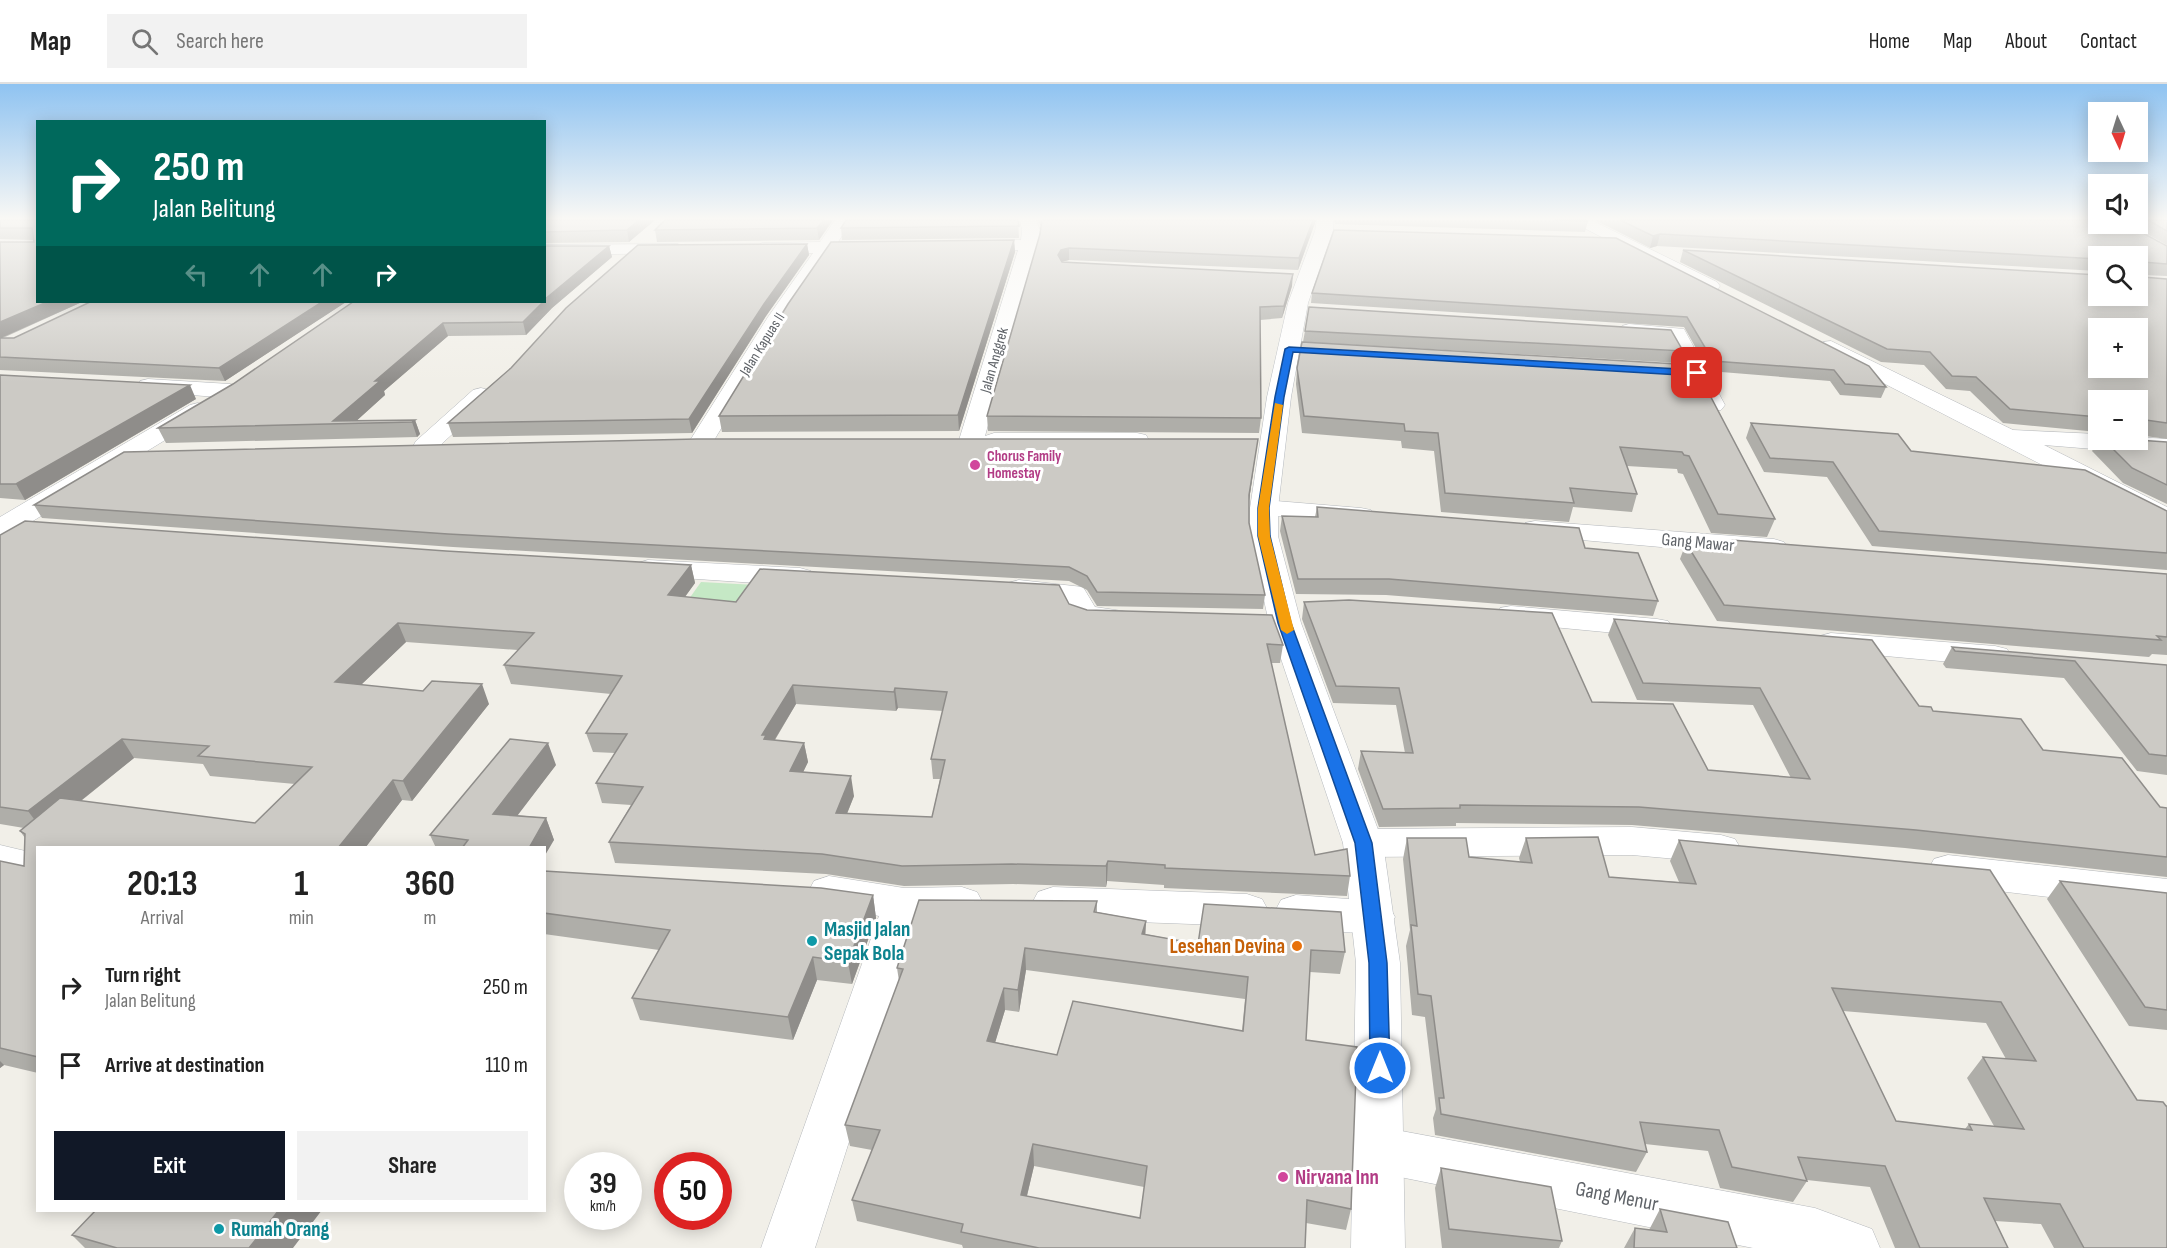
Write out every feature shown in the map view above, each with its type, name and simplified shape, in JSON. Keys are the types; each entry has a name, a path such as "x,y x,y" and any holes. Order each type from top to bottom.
{"street":[{"name":"Jalan Kapuas II","path":"701,442 778,317 808,274"},
{"name":"Jalan Anggrek","path":"1019,274 960,440 1155,440"},
{"path":"1310,274 1301,294 1298,350 1262,441 1264,536 1282,615 1363,843 1374,917 1380,1006 1378,1248"},
{"path":"1687,274 1733,298"},
{"path":"1607,329 1677,333 1723,423"},
{"path":"1816,340 2167,518"},
{"path":"1673,372 1697,373"},
{"path":"460,446 413,447 497,381"},
{"path":"3,527 239,385 127,385"},
{"path":"2004,436 2167,447"},
{"path":"125,454 173,453"},
{"path":"1264,508 1382,518"},
{"name":"Gang Mawar","path":"1513,528 1795,550 1774,520"},
{"path":"3,527 46,529"},
{"path":"626,567 829,578"},
{"path":"989,587 1069,592 1077,599 1082,614 1088,617 1150,620"},
{"path":"1478,613 1691,631"},
{"path":"1798,640 2024,659"},
{"path":"1363,843 1632,841 1756,852"},
{"path":"0,860 36,868"},
{"path":"1916,866 2167,895"},
{"path":"791,890 826,892 904,904 1008,902 1307,911 1374,917"},
{"path":"788,1248 904,904"},
{"name":"Gang Menur","path":"1380,1150 1815,1234 1853,1248"}],"green space":[{"path":"701,582 756,585 737,618 679,613"}],"building":[{"path":"0,274 36,274 36,303 45,303 0,322"},
{"path":"546,274 575,274 546,298"},
{"path":"604,274 785,274 689,419 448,423 511,368 566,308"},
{"path":"809,274 1003,274 958,415 719,416"},
{"path":"1028,274 1293,274 1284,306 1260,307 1261,418 987,416"},
{"path":"1319,274 1688,274 1869,366 1886,387 1845,384 1834,370 1713,361 1687,317 1312,293"},
{"path":"1733,274 2087,274 2088,306 2148,306 2148,277 2167,279 2167,423 2148,420 2148,390 2088,390 2088,416 2010,409 1976,377 1952,376 1930,352 1887,349"},
{"path":"88,303 320,303 219,368 0,357 0,338 14,338"},
{"path":"352,303 542,303 523,322 443,323 375,381 380,381 333,421 415,420 412,422 158,428 233,384"},
{"path":"1309,307 1671,330 1683,351 1305,331"},
{"path":"1302,342 1694,365 1775,519 1718,514 1689,456 1682,452 1620,447 1637,494 1570,488 1574,503 1445,493 1438,433 1405,431 1404,424 1304,416 1297,368"},
{"path":"0,375 190,385 16,484 0,484"},
{"path":"1751,423 1898,434 1911,451 2085,470 2167,511 2167,553 1879,531 1833,462 1770,458"},
{"path":"697,439 1258,439 1249,495 1249,523 1265,595 1097,592 1087,576 1069,567 448,534 34,505 124,452"},
{"path":"2148,441 2167,442 2167,485 2132,468 2114,450 2148,450"},
{"path":"1317,507 1579,528 1585,548 1638,553 1658,601 1389,579 1298,579 1282,516 1318,517"},
{"path":"25,521 446,551 691,565 668,595 736,602 760,569 1059,585 1069,604 1087,610 1272,615 1283,645 1267,644 1315,855 1347,849 1350,876 1165,868 1165,865 1108,861 1106,866 1012,864 902,866 822,854 609,842 643,787 596,783 627,734 586,733 622,676 504,665 534,633 398,623 335,682 423,691 432,681 482,684 403,781 393,780 340,846 36,846 36,1057 0,1048 0,861 24,866 25,834 20,831 60,798 255,823 312,767 198,756 209,746 122,739 28,811 0,807 0,535","holes":["793,685 894,692 895,688 947,692 931,759 945,760 932,817 836,813 851,776 790,771 804,743 764,739 766,735 762,735"]},
{"path":"1731,540 2167,574 2167,637 2157,636 2161,640 1724,605 1686,543 1735,546"},
{"path":"1349,600 1552,613 1592,702 1673,704 1708,770 1810,779 1760,688 1643,683 1614,619 1872,640 1919,706 1931,707 1933,711 2021,719 2043,750 2122,758 2160,807 2167,808 2167,857 1916,830 1639,807 1460,805 1460,808 1383,809 1361,751 1413,753 1399,688 1336,686 1304,602"},
{"path":"1952,647 2167,665 2167,756 2149,754 2075,661 1955,651"},
{"path":"510,739 548,743 493,814 546,818 530,846 464,846 468,840 430,835"},
{"path":"1598,837 1609,877 1696,884 1679,840 1990,870 2137,1100 2163,1102 2167,1106 2167,1248 2084,1248 2060,1204 1984,1198 2008,1248 1920,1248 1885,1166 1798,1157 1807,1181 1732,1167 1719,1130 1640,1122 1647,1152 1441,1114 1439,1098 1444,1098 1431,996 1418,994 1411,925 1417,926 1407,838 1466,838 1469,857 1532,863 1526,838","holes":["1832,988 2001,1002 2036,1061 1983,1057 2024,1129 1969,1124 1972,1130 1896,1121"]},
{"path":"546,871 821,888 873,895 848,962 813,957 788,1017 632,998 670,930 546,913"},
{"path":"2060,881 2167,893 2167,1010 2145,1007"},
{"path":"919,900 1097,901 1094,912 1146,921 1142,934 1198,944 1204,904 1341,912 1345,952 1311,950 1306,1040 1357,1047 1351,1209 1307,1200 1305,1248 1039,1248 961,1232 963,1224 852,1200 880,1130 845,1125 903,969 897,968","holes":["1025,948 1248,977 1243,1031 1073,1001 1057,1055 987,1041 1004,988 1018,990","1033,1144 1147,1166 1140,1218 1021,1195"]},
{"path":"1441,1168 1551,1187 1562,1241 1449,1229"},
{"path":"1660,1209 1728,1222 1737,1248 1634,1248 1635,1228 1667,1232"},
{"name":"Rumah Orang","path":"94,1212 277,1212 249,1248 117,1248 72,1235"}],"slow traffic":[{"path":"1278,405 1264,508 1264,536 1287,630"}],"place":[{"name":"Chorus Family Homestay","path":"975,465"},
{"name":"Masjid Jalan Sepak Bola","path":"812,941"},
{"name":"Lesehan Devina","path":"1297,946"},
{"name":"Nirvana Inn","path":"1283,1177"},
{"name":"Rumah Orang","path":"219,1229"}],"route":[{"path":"1380,1068 1378,963 1363,843 1343,780 1285,623 1264,536 1264,508 1279,397 1289,349 1697,373"}]}
